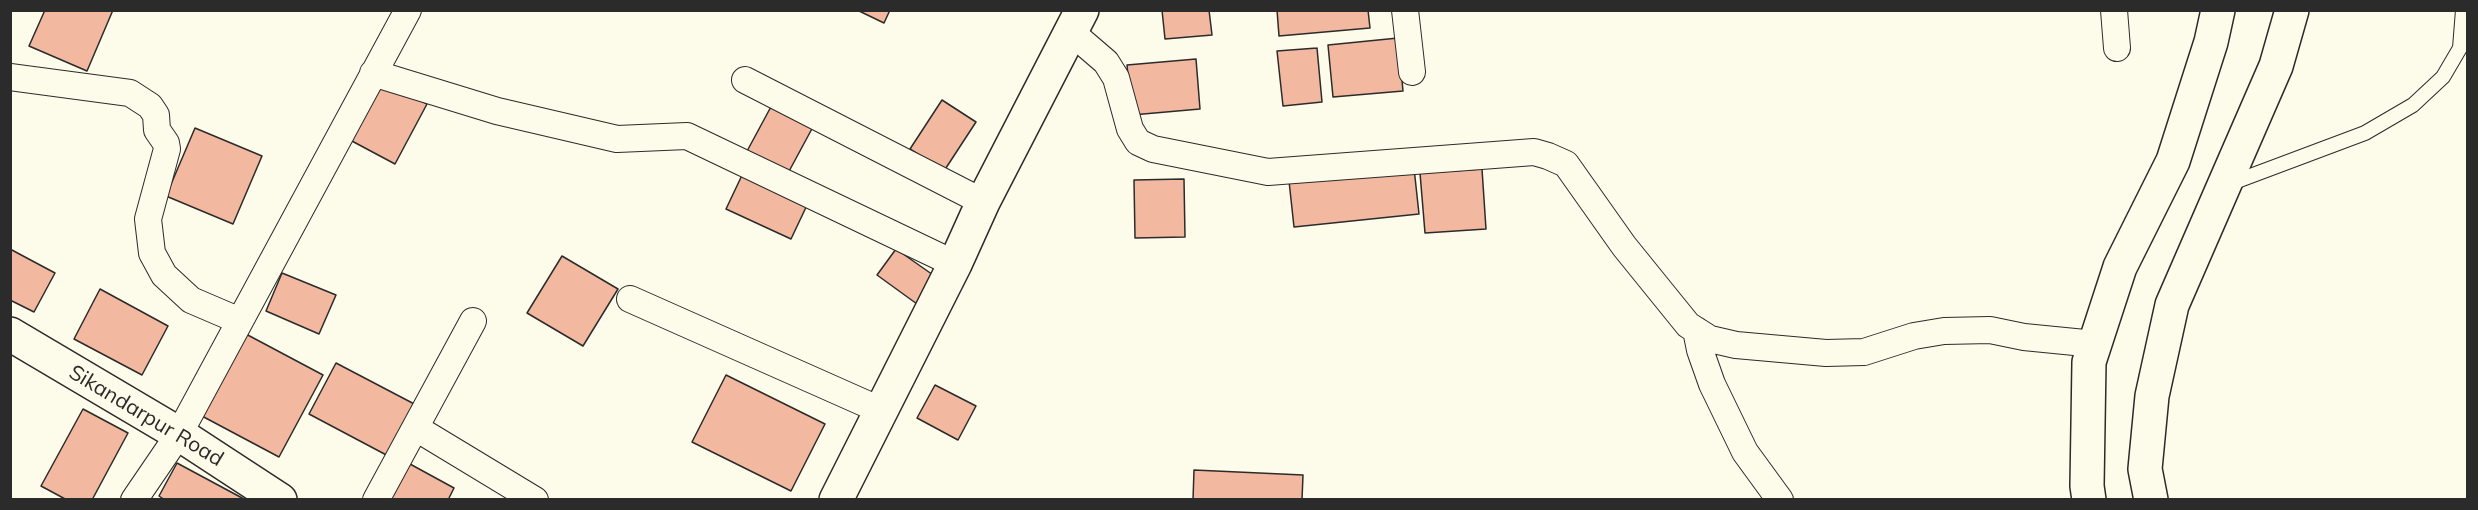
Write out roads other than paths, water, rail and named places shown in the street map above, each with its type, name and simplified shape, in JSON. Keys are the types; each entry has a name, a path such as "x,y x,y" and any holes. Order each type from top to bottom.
{"street":[{"path":"134,500 179,434 408,10"},
{"path":"1405,10 1412,72"},
{"path":"2114,10 2117,48"},
{"path":"2090,500 2087,486 2089,362 2120,267 2173,160 2211,42 2218,10"},
{"path":"2151,500 2145,469 2151,406 2172,305 2276,66 2292,10"},
{"path":"836,500 955,264 983,202 1076,21 1116,78 1130,129 1138,142 1152,149 1268,172 1534,152 1566,164 1624,246 1688,325 1710,339 1736,345 1826,353 1864,352 1914,336 1944,331 1990,330 2024,337 2095,344"},
{"path":"373,73 497,111 617,139 687,136 955,264"},
{"path":"10,77 130,93 150,106 156,115 157,130 166,143 167,149 148,219 152,253 164,275 190,300 240,321"},
{"path":"745,80 983,202"},
{"path":"630,299 880,410"},
{"path":"376,500 473,321"},
{"path":"1696,330 1700,350 1712,384 1745,452 1780,500"},
{"name":"Sikandarpur Road","path":"10,334 179,434 280,500"},
{"path":"416,428 534,500"}],"lane":[{"path":"2224,185 2365,134 2413,105 2443,77 2460,48 2463,10"}]}
